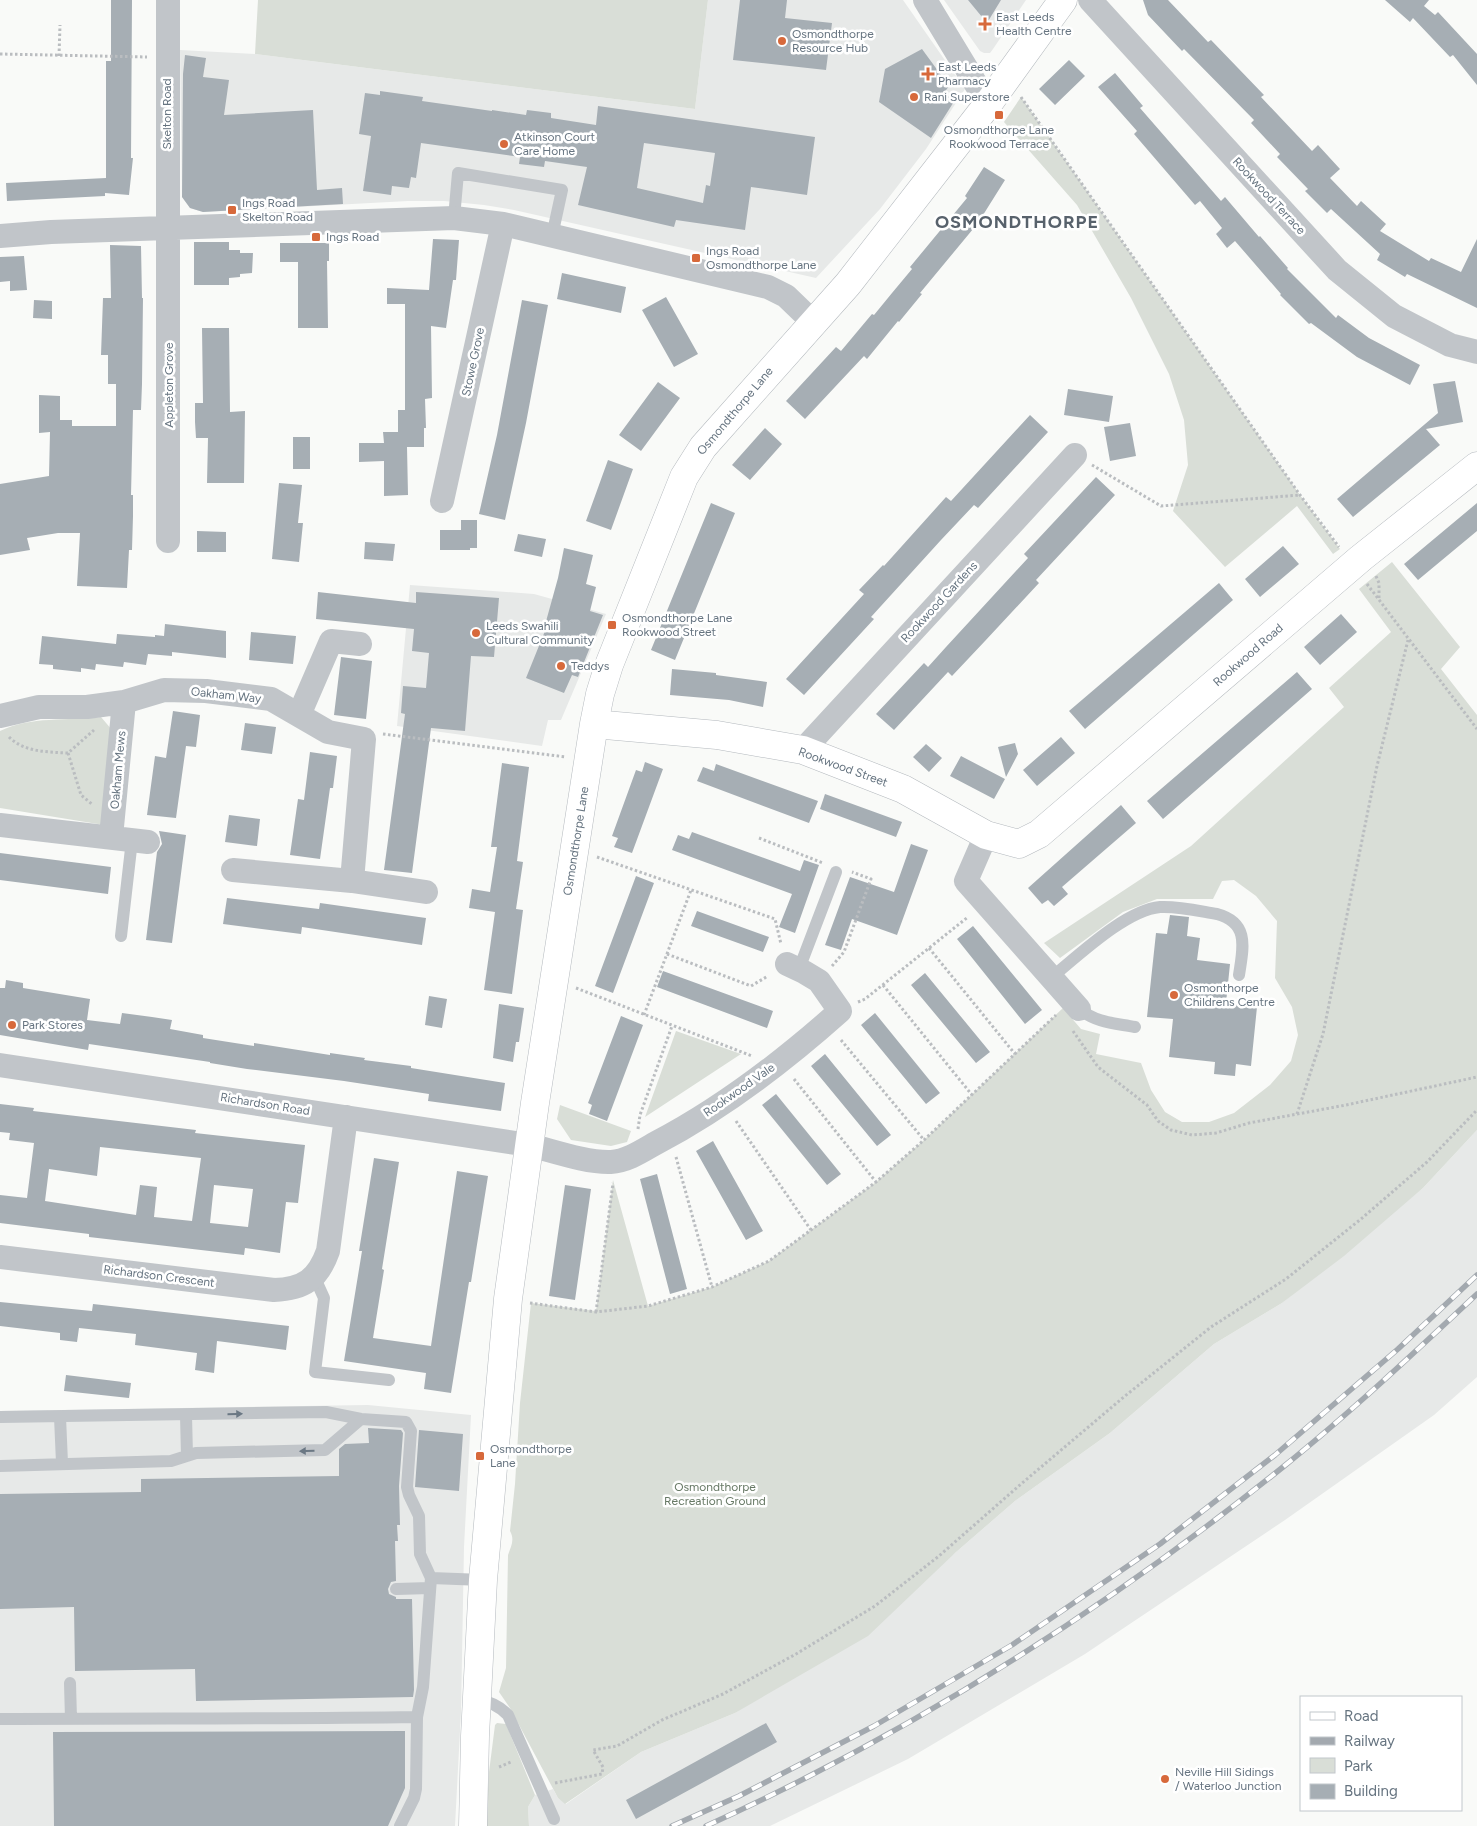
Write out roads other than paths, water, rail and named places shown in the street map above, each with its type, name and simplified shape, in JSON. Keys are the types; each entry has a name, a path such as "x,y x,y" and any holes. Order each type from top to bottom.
{"street":[{"name":"Skelton Road","path":"168,0 167,158 169,228"},
{"path":"925,0 988,104"},
{"name":"Osmondthorpe Lane","path":"473,1826 483,1580 508,1299 529,1145 600,694 684,477 703,447 848,284 988,104 1063,0"},
{"name":"Rookwood Terrace","path":"1090,0 1337,270 1394,316 1450,345 1477,352"},
{"path":"0,236 51,232 454,218 503,224 768,287 786,296 813,322"},
{"name":"Stowe Grove","path":"442,501 503,224"},
{"name":"Appleton Grove","path":"168,541 169,228"},
{"name":"Rookwood Gardens","path":"803,750 1075,455"},
{"name":"Rookwood Road","path":"1019,844 1039,834 1352,565 1477,466"},
{"path":"299,715 330,641 360,644"},
{"name":"Oakham Way","path":"3,725 39,707 87,706 124,702 164,690 206,691 271,699 328,732 364,739 352,881"},
{"name":"Oakham Mews","path":"124,702 130,840"},
{"name":"Rookwood Street","path":"594,724 717,735 803,750 903,789 986,835 1019,844"},
{"path":"0,825 130,840"},
{"path":"986,835 966,881 1052,977 1074,1012"},
{"path":"233,870 352,881 426,892"},
{"name":"Rookwood Vale","path":"529,1145 596,1161 625,1158 670,1136 724,1104 833,1017 819,981 793,967"},
{"name":"Richardson Road","path":"0,1065 529,1145"},
{"path":"314,1276 323,1264 328,1250 346,1117"},
{"name":"Richardson Crescent","path":"0,1257 274,1290 302,1285 314,1276"}],"lane":[{"path":"454,218 458,173 562,190 552,236"},
{"path":"121,936 130,840"},
{"path":"793,967 836,872"},
{"path":"1052,977 1137,913 1160,907 1218,914 1226,916 1234,922 1242,937 1240,975"},
{"path":"1074,1012 1101,1021 1135,1027"},
{"path":"314,1276 324,1298 315,1372 389,1380"},
{"path":"0,1417 326,1412 362,1419 406,1422 410,1431 407,1487 419,1516 420,1554 430,1583 423,1687 417,1717 416,1789 414,1798 400,1826"},
{"path":"186,1415 187,1456"},
{"path":"60,1417 62,1463"},
{"path":"0,1466 170,1460 196,1453 325,1450 362,1419"},
{"path":"396,1589 430,1583 483,1580"},
{"path":"70,1683 71,1719"},
{"path":"477,1700 490,1702 500,1707 508,1715 554,1819"},
{"path":"0,1719 417,1717"}],"railway":[{"path":"672,1826 739,1796 874,1726 1012,1645 1160,1544 1275,1455 1398,1349 1477,1275"},
{"path":"706,1826 859,1750 933,1709 1006,1665 1147,1570 1283,1467 1357,1404 1477,1294"}],"place":[{"name":"East Leeds Health Centre","path":"985,24"},
{"name":"Osmondthorpe Resource Hub","path":"782,41"},
{"name":"East Leeds Pharmacy","path":"928,74"},
{"name":"Rani Superstore","path":"914,97"},
{"name":"Osmondthorpe Lane Rookwood Terrace","path":"999,115"},
{"name":"Atkinson Court Care Home","path":"504,144"},
{"name":"Ings Road Skelton Road","path":"232,210"},
{"name":"Ings Road","path":"316,237"},
{"name":"Ings Road Osmondthorpe Lane","path":"696,258"},
{"name":"Osmondthorpe Lane Rookwood Street","path":"612,625"},
{"name":"Leeds Swahili Cultural Community","path":"476,633"},
{"name":"Teddys","path":"561,666"},
{"name":"Osmonthorpe Childrens Centre","path":"1174,995"},
{"name":"Park Stores","path":"12,1025"},
{"name":"Osmondthorpe Lane","path":"480,1456"},
{"name":"Neville Hill Sidings / Waterloo Junction","path":"1165,1779"}],"district":[{"name":"OSMONDTHORPE","path":"1017,222"}],"park label":[{"name":"Osmondthorpe Recreation Ground","path":"715,1494"}]}
